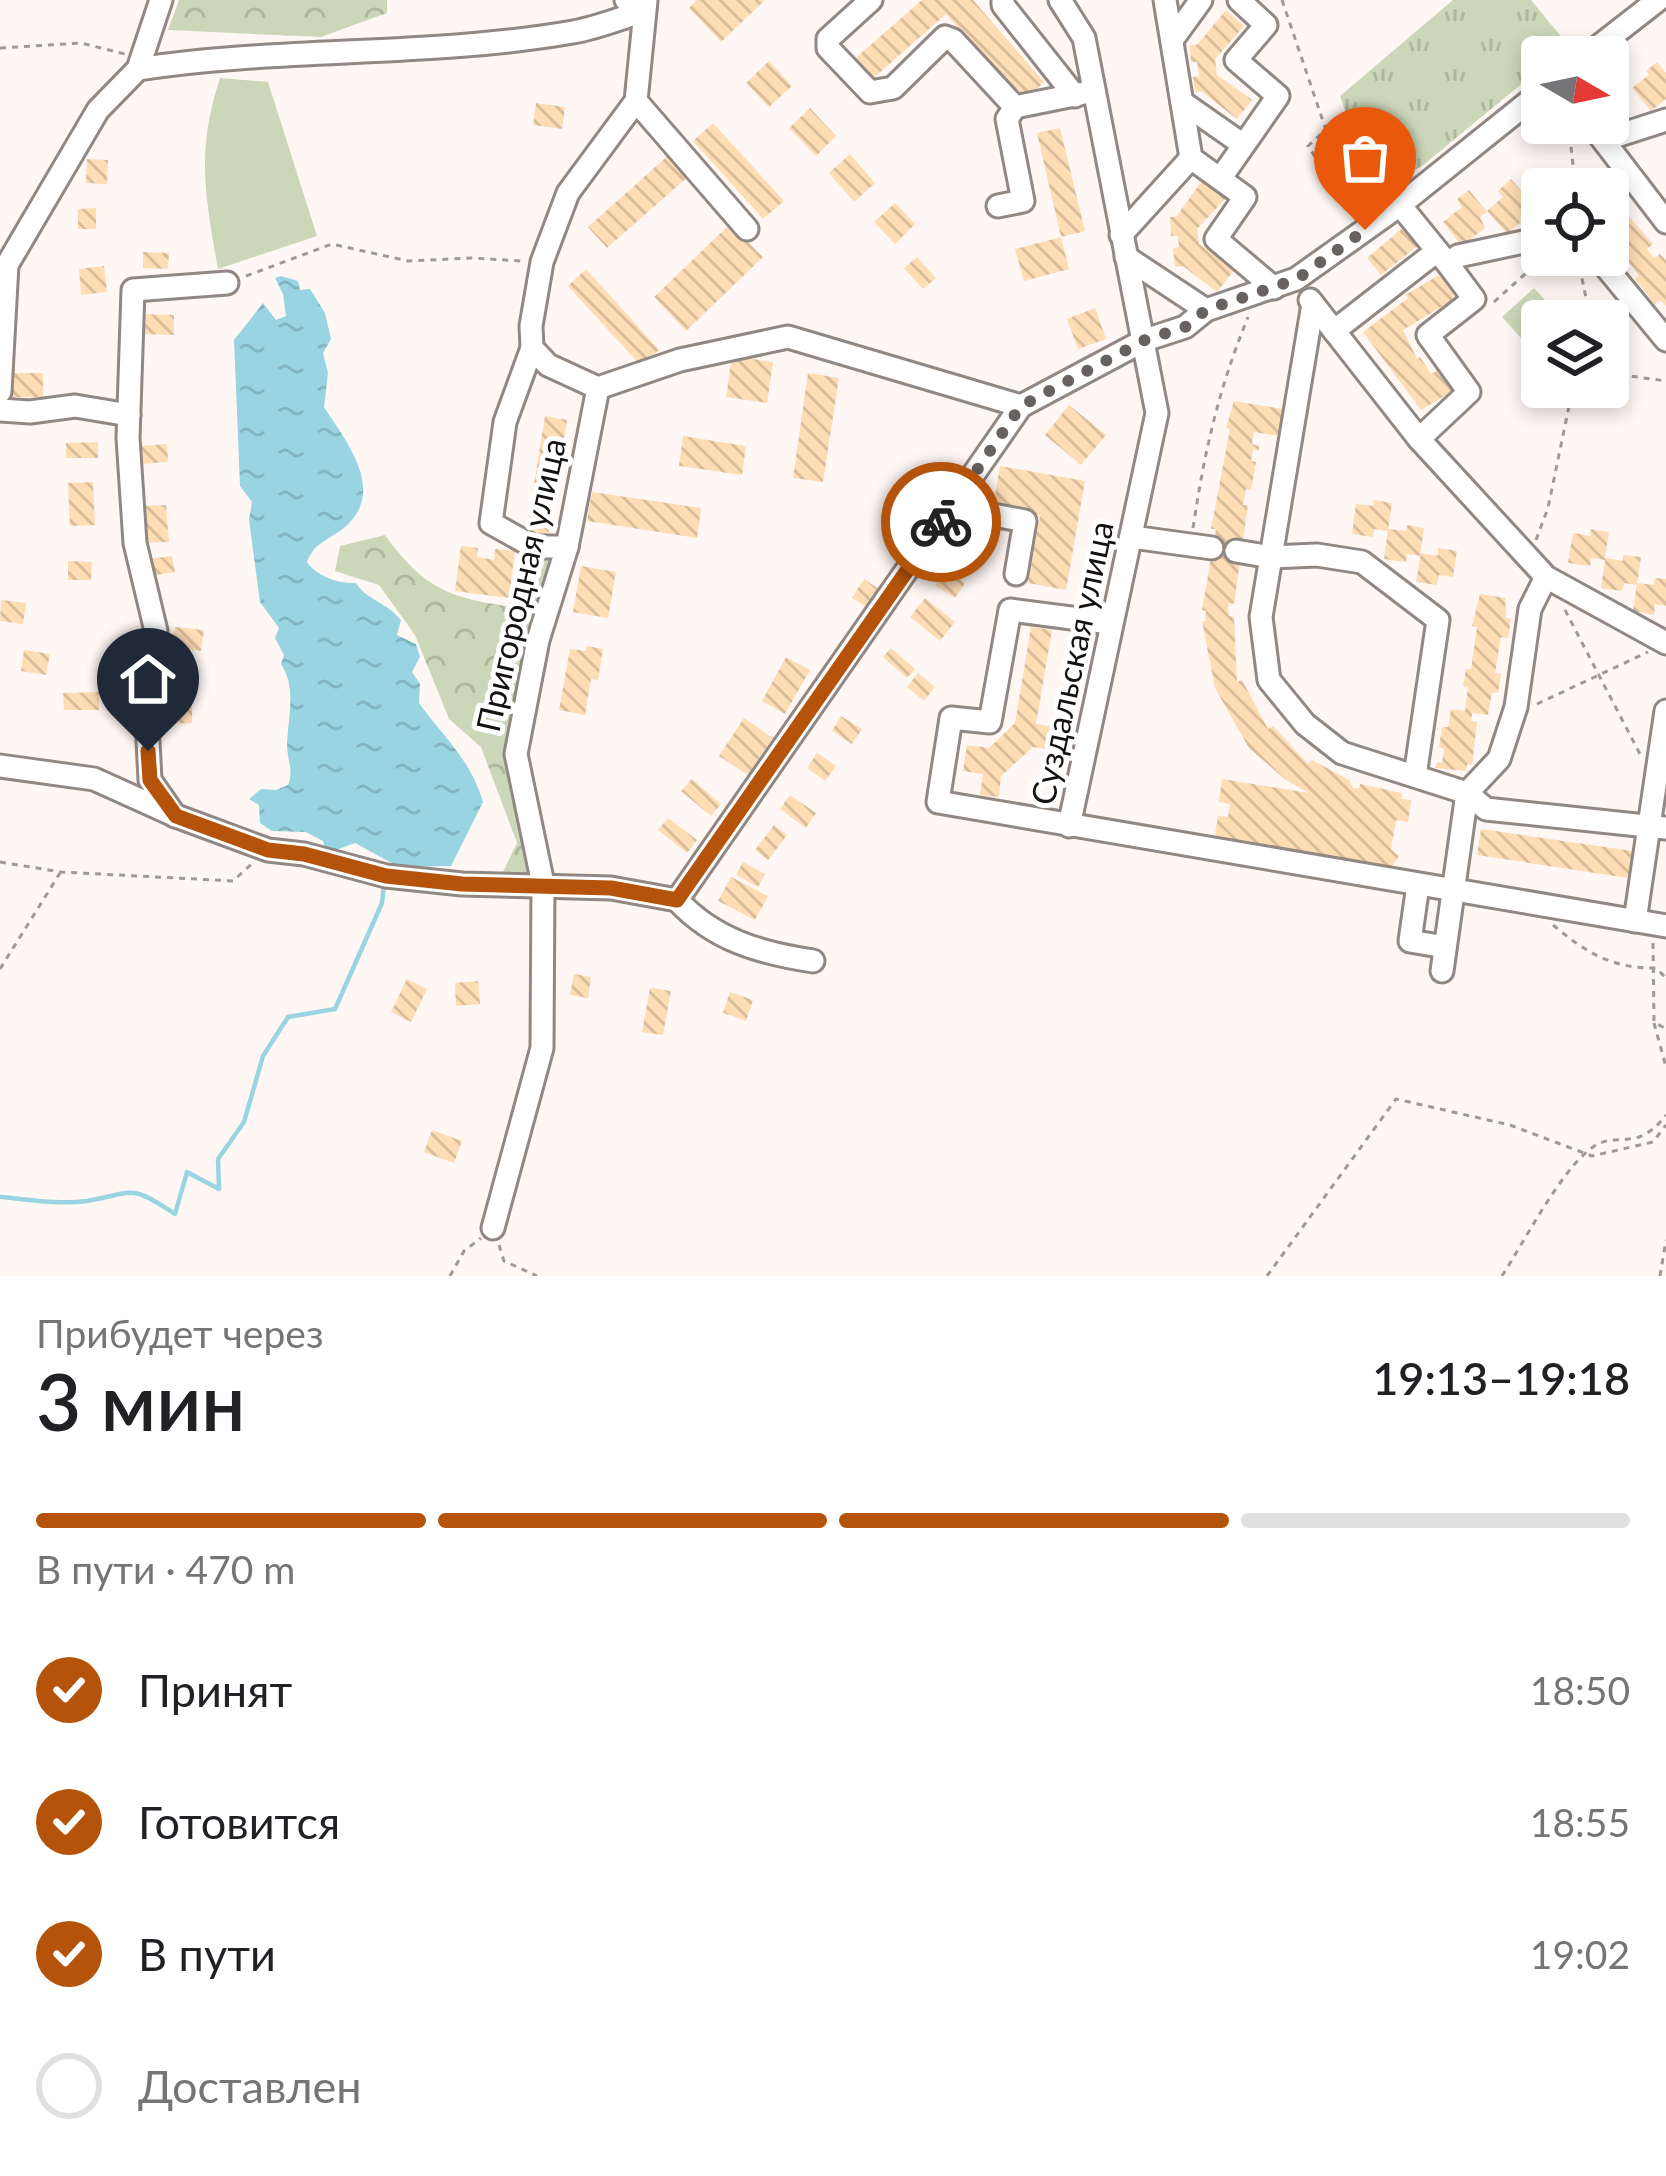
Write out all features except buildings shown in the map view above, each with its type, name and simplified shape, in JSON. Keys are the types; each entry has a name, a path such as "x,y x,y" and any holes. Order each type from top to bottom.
{"street":[{"path":"0,392 7,265 98,110 138,69 161,0"},
{"path":"871,0 828,39 828,48 870,92 893,88 945,37 1015,107"},
{"path":"1003,0 1085,93"},
{"name":"Суздальская улица","path":"1060,0 1084,38 1085,93 1124,246 1157,413 1069,826 1651,923"},
{"path":"1165,0 1191,158 1245,197 1216,239 1266,291"},
{"path":"1172,40 1201,0"},
{"path":"1220,179 1278,96 1236,60 1266,26 1239,0"},
{"path":"1612,36 1658,0"},
{"path":"138,69 317,51 484,44 577,31 639,4 636,101 568,193 542,262 530,326 532,348 505,422 491,523 535,547 567,547"},
{"path":"998,206 1024,201 1007,119 1015,107 1085,93"},
{"path":"636,101 747,229"},
{"path":"1182,102 1242,145"},
{"path":"677,900 1021,406 1145,340 1185,327 1206,310 1297,279 1400,205 1521,108"},
{"path":"1629,126 1666,120"},
{"path":"1606,144 1625,168"},
{"path":"1191,158 1124,246 1206,310"},
{"path":"1629,174 1666,222"},
{"path":"1400,205 1474,299 1428,335 1469,392 1419,440"},
{"path":"1334,331 1443,258 1521,242"},
{"path":"1613,276 1666,340"},
{"path":"1297,279 1419,440 1546,578 1666,644"},
{"path":"176,816 150,780 147,722 156,631 135,543 129,415 134,290 227,283"},
{"path":"1313,304 1261,617 1269,680 1305,724 1342,753 1467,793 1486,809 1657,826"},
{"path":"532,348 548,365 598,388 680,360 788,337 1021,406"},
{"name":"Пригородная улица","path":"493,1228 542,1048 543,884 516,754 538,640 567,547 598,388"},
{"path":"0,410 30,412 74,406 129,415"},
{"path":"951,507 1025,521 1016,574"},
{"path":"1132,537 1202,546"},
{"path":"1236,551 1362,562 1438,620 1415,776"},
{"path":"1442,971 1467,793 1498,759 1514,716 1530,609 1546,578"},
{"path":"1069,826 938,802 951,718 990,722 1010,610 1110,623"},
{"path":"1651,923 1657,826 1654,784 1666,711"},
{"path":"0,766 94,778 176,816 268,850 304,854 386,876 462,884 611,888 677,900 695,920 725,937 765,953 813,961"},
{"path":"1418,885 1410,941 1445,946"}],"path":[{"path":"1282,0 1326,130 1308,146 1359,223"},
{"path":"0,48 81,43 124,53 138,69"},
{"path":"227,283 332,244 408,261 542,262"},
{"path":"1487,308 1523,276"},
{"path":"1202,546 1207,435 1222,380 1266,291"},
{"path":"1629,376 1666,382"},
{"path":"1528,559 1548,508 1569,408"},
{"path":"1559,600 1654,784"},
{"path":"1514,716 1666,644"},
{"path":"0,862 61,872 233,880 268,850"},
{"path":"0,969 61,872"},
{"path":"1540,905 1551,923 1576,945 1605,961 1632,969 1653,968 1666,978"},
{"path":"1651,923 1654,1022 1666,1067"},
{"path":"1654,1022 1666,1029"},
{"path":"1267,1276 1396,1099 1510,1125 1592,1156 1653,1142 1666,1125"},
{"path":"1502,1276 1585,1154 1598,1143 1642,1137 1666,1115"},
{"path":"450,1276 464,1251 493,1228 504,1261 537,1276"},
{"path":"1660,1276 1666,1240"}],"green space":[{"path":"179,0 387,0 387,13 321,37 168,30"},
{"path":"1453,0 1531,0 1561,36 1521,36 1521,84 1404,176 1365,168 1340,96"},
{"path":"220,78 268,82 317,236 218,269 205,151"},
{"path":"1534,288 1545,300 1521,300 1521,338 1502,317"},
{"path":"385,535 411,566 437,586 468,599 507,606 527,582 531,558 556,554 511,744 532,877 500,878 517,843 481,747 449,719 415,635 379,585 335,571 340,546"}],"water":[{"path":"275,278 298,281 300,290 310,289 325,313 331,339 323,353 328,373 324,407 352,452 363,485 355,517 316,547 307,562 328,578 356,583 401,620 397,635 416,644 420,657 412,672 420,684 419,703 463,760 483,802 451,866 399,867 355,843 336,850 335,857 327,855 323,841 306,832 272,831 260,823 259,805 249,799 261,789 288,785 290,693 281,664 284,655 275,638 279,628 260,602 249,520 252,502 240,486 234,340 263,303 276,320 286,316"}],"waterway":[{"path":"0,1197 76,1202 132,1193 175,1214 187,1172 219,1189 218,1159 244,1122 263,1056 288,1017 335,1009 382,903 384,884"}],"way so far":[{"path":"941,522 1021,406 1145,340 1185,327 1206,310 1297,279 1365,230"}],"route":[{"path":"148,751 150,780 176,816 268,850 304,854 386,876 462,884 611,888 677,900 941,522"}]}
